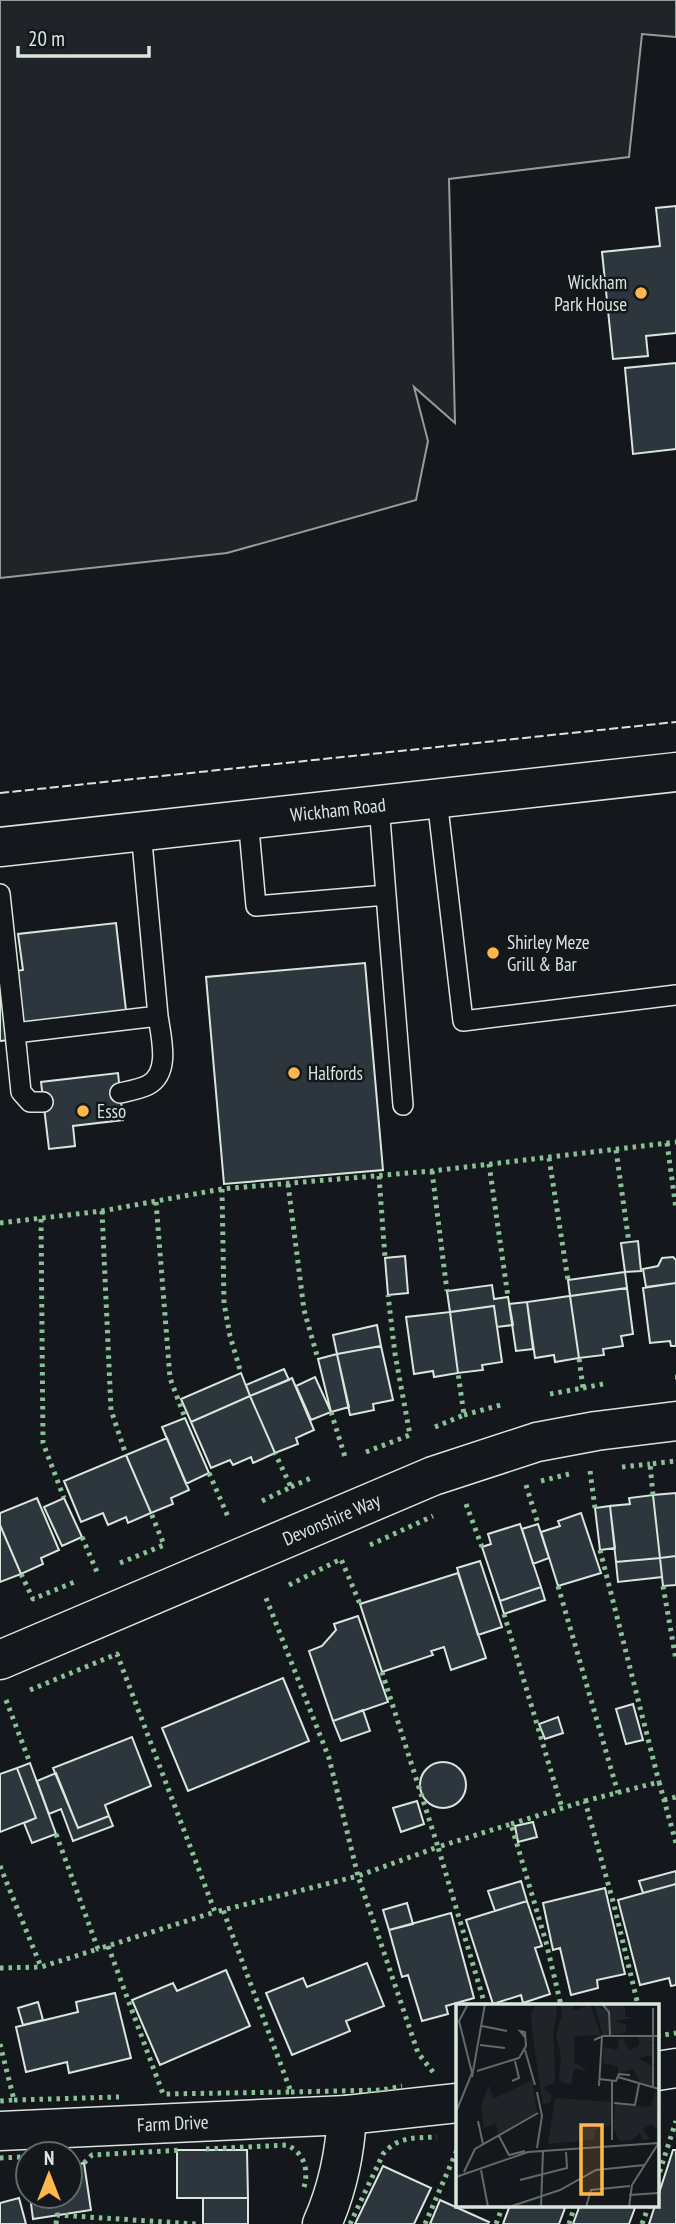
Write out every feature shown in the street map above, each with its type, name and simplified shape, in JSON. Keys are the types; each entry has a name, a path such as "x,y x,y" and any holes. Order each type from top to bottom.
{"main road":[{"name":"Wickham Road","path":"0,847 676,772"},
{"name":"Devonshire Way","path":"0,1660 433,1476 537,1442 676,1421"},
{"path":"658,2071 676,2068"},
{"name":"Farm Drive","path":"0,2131 347,2115 456,2103"},
{"path":"322,2224 341,2171 347,2115"}],"lane":[{"path":"437,799 463,1021 676,995"},
{"path":"379,805 402,1105"},
{"path":"248,818 256,906 386,895"},
{"path":"120,1093 149,1085 159,1076 163,1055 141,831"},
{"path":"0,894 21,1092 30,1102 43,1102"},
{"path":"15,1033 158,1016"}],"shaded area":[{"path":"0,0 676,0 676,37 642,34 629,157 449,179 455,423 414,387 428,441 416,500 227,553 0,578"}],"building":[{"name":"Wickham Park House","path":"676,206 676,333 646,336 648,356 613,359 602,252 660,246 656,208"},
{"name":"Wickham Park House","path":"676,363 676,449 633,454 625,368"},
{"path":"116,923 128,1028 0,1041 0,973 23,970 18,934"},
{"name":"Halfords","path":"365,963 383,1170 224,1184 206,977"},
{"name":"Esso","path":"118,1073 123,1120 73,1126 75,1146 49,1149 41,1082"},
{"path":"638,1241 641,1271 625,1272 621,1243"},
{"path":"405,1256 408,1293 388,1295 385,1258"},
{"path":"673,1257 676,1260 676,1283 646,1287 643,1269 658,1266 662,1258"},
{"path":"625,1272 627,1288 570,1296 568,1280"},
{"path":"676,1283 676,1346 671,1346 670,1341 650,1343 643,1288"},
{"path":"492,1285 494,1299 508,1297 513,1325 497,1327 494,1306 450,1312 447,1291"},
{"path":"627,1288 633,1334 621,1336 623,1346 603,1349 604,1355 579,1358 570,1296"},
{"path":"570,1296 579,1358 555,1362 554,1355 535,1358 527,1302"},
{"path":"527,1302 533,1349 516,1351 509,1304"},
{"path":"494,1306 502,1362 482,1365 483,1370 458,1373 450,1312"},
{"path":"450,1312 458,1373 434,1377 433,1371 414,1374 406,1317"},
{"path":"377,1325 381,1346 337,1354 333,1335"},
{"path":"381,1346 393,1400 373,1404 374,1410 350,1415 337,1354"},
{"path":"337,1354 349,1407 331,1412 318,1359"},
{"path":"284,1369 289,1380 250,1396 246,1385"},
{"path":"241,1373 250,1396 191,1422 181,1399"},
{"path":"315,1377 331,1412 311,1420 296,1386"},
{"path":"292,1378 314,1430 296,1438 298,1444 275,1453 250,1396"},
{"path":"250,1396 275,1453 253,1463 251,1457 233,1465 230,1460 211,1468 191,1422"},
{"path":"185,1418 209,1473 186,1484 162,1427"},
{"path":"167,1438 189,1490 171,1498 173,1504 151,1513 126,1455"},
{"path":"126,1455 151,1513 128,1523 126,1517 108,1525 103,1513 81,1522 64,1481"},
{"path":"676,1493 676,1556 660,1558 653,1495"},
{"path":"653,1495 660,1558 616,1562 610,1506 630,1504 629,1498"},
{"path":"37,1498 59,1550 41,1558 43,1564 21,1574 0,1525 0,1513"},
{"path":"64,1498 82,1537 62,1546 44,1507"},
{"path":"610,1506 615,1548 600,1550 595,1508"},
{"path":"581,1513 601,1573 558,1586 541,1532 560,1526 558,1521"},
{"path":"520,1524 541,1587 500,1601 482,1547 491,1544 488,1534"},
{"path":"538,1524 549,1558 533,1564 522,1529"},
{"path":"0,1525 21,1574 0,1582"},
{"path":"676,1556 676,1585 663,1586 660,1558"},
{"path":"660,1558 662,1577 618,1582 616,1562"},
{"path":"480,1561 502,1627 478,1635 457,1568"},
{"path":"458,1573 486,1658 451,1670 444,1647 431,1651 433,1655 382,1672 360,1604"},
{"path":"541,1587 545,1600 504,1614 500,1601"},
{"path":"358,1616 388,1702 333,1721 309,1651 322,1646 336,1630 334,1624"},
{"path":"283,1678 309,1741 188,1791 162,1728"},
{"path":"633,1704 643,1740 626,1744 616,1709"},
{"path":"363,1710 370,1731 341,1741 333,1721"},
{"path":"558,1717 563,1733 545,1739 539,1724"},
{"path":"132,1737 151,1786 105,1805 109,1816 78,1828 53,1768"},
{"path":"443,1762 459,1769 466,1785 459,1801 443,1808 427,1801 420,1785 427,1769"},
{"path":"30,1763 56,1834 32,1843 24,1823 36,1818 17,1768"},
{"path":"17,1768 36,1818 0,1832 0,1774"},
{"path":"56,1773 78,1828 109,1816 113,1826 73,1841 61,1809 49,1814 37,1781"},
{"path":"417,1801 424,1824 401,1832 393,1808"},
{"path":"533,1822 537,1837 518,1842 515,1826"},
{"path":"676,1871 676,1884 643,1893 639,1881"},
{"path":"521,1881 527,1901 495,1911 488,1891"},
{"path":"676,1884 676,1985 671,1986 669,1978 640,1985 618,1900"},
{"path":"605,1888 625,1974 597,1980 598,1988 571,1995 560,1948 553,1950 543,1903"},
{"path":"527,1901 542,1946 535,1948 550,1994 523,2003 521,1995 493,2004 466,1920"},
{"path":"407,1903 413,1924 389,1930 383,1910"},
{"path":"451,1913 474,1998 446,2006 448,2014 422,2021 408,1975 402,1977 389,1930"},
{"path":"367,1963 384,2006 346,2021 350,2031 292,2055 266,1993 303,1978 307,1987"},
{"path":"226,1970 250,2026 160,2065 132,2000 173,1983 177,1991"},
{"path":"115,1993 131,2058 69,2073 67,2062 26,2072 16,2027 78,2012 76,2002"},
{"path":"38,2002 43,2020 23,2025 18,2008"},
{"path":"177,2150 247,2150 248,2198 177,2198"},
{"path":"673,2150 676,2150 676,2224 649,2224 655,2206 658,2206 658,2196"},
{"path":"84,2163 91,2210 33,2219 32,2210 84,2210"},
{"path":"383,2166 431,2188 414,2224 355,2224"},
{"path":"203,2198 248,2198 248,2224 203,2224"},
{"path":"14,2199 14,2210 22,2210 26,2224 0,2224 0,2203"},
{"path":"440,2200 489,2222 430,2224"},
{"path":"510,2206 565,2208 559,2224 503,2224"},
{"path":"580,2206 636,2206 629,2224 573,2224"}],"hedge":[{"path":"0,1223 102,1211 222,1189 432,1171 676,1142"},
{"path":"667,1143 676,1209"},
{"path":"616,1150 629,1243"},
{"path":"549,1158 568,1280"},
{"path":"489,1164 508,1297"},
{"path":"432,1171 447,1291"},
{"path":"379,1176 385,1258"},
{"path":"288,1184 304,1310 318,1359"},
{"path":"222,1189 224,1303 241,1373"},
{"path":"156,1202 170,1378 185,1418"},
{"path":"102,1211 111,1410 126,1455"},
{"path":"41,1219 43,1443 64,1498"},
{"path":"366,1452 410,1435 395,1354 388,1295"},
{"path":"550,1394 583,1388 579,1358"},
{"path":"435,1427 464,1415 458,1373"},
{"path":"583,1388 603,1384"},
{"path":"464,1415 504,1404"},
{"path":"331,1412 346,1460"},
{"path":"262,1501 291,1487 275,1453"},
{"path":"653,1495 650,1464 676,1461"},
{"path":"622,1467 650,1464"},
{"path":"590,1471 595,1508"},
{"path":"209,1473 229,1519"},
{"path":"541,1481 569,1474"},
{"path":"291,1487 313,1477"},
{"path":"526,1485 538,1524"},
{"path":"466,1504 482,1547"},
{"path":"120,1563 164,1545 151,1513"},
{"path":"370,1545 433,1516"},
{"path":"82,1537 97,1572"},
{"path":"600,1550 659,1782"},
{"path":"289,1585 341,1559 360,1604"},
{"path":"21,1574 33,1599 77,1581"},
{"path":"558,1586 618,1793"},
{"path":"663,1586 676,1660"},
{"path":"30,1690 117,1654 215,1912 358,1876 329,1758 266,1598"},
{"path":"504,1614 562,1808"},
{"path":"382,1672 438,1847 511,1824 546,1942 561,2004"},
{"path":"6,1700 30,1763"},
{"path":"585,1801 659,1782 676,1843"},
{"path":"664,1800 676,1797"},
{"path":"511,1824 585,1801 638,2004"},
{"path":"56,1834 98,1949 215,1912"},
{"path":"433,2072 418,2053 358,1876 438,1847 485,2004"},
{"path":"0,1866 41,1967 98,1949"},
{"path":"108,1946 163,2094 291,2092 223,1910"},
{"path":"0,1968 41,1967"},
{"path":"658,2036 676,2033"},
{"path":"0,2044 14,2100 0,2101"},
{"path":"291,2092 382,2090 402,2086"},
{"path":"14,2100 119,2097"},
{"path":"658,2177 676,2121"},
{"path":"350,2224 383,2154 395,2144 407,2139 437,2137"},
{"path":"206,2149 287,2145 298,2152 304,2162 304,2187"},
{"path":"84,2163 92,2155 182,2150"},
{"path":"425,2224 456,2152"},
{"path":"0,2158 14,2157"},
{"path":"496,2224 503,2206"},
{"path":"569,2224 575,2206"},
{"path":"642,2224 649,2206"},
{"path":"56,2224 57,2215 196,2224"}],"fence":[{"path":"0,793 676,722"}],"place":[{"name":"Wickham Park House","path":"641,293"},
{"name":"Shirley Meze Grill & Bar","path":"493,953"},
{"name":"Halfords","path":"294,1073"},
{"name":"Esso","path":"83,1111"}]}
